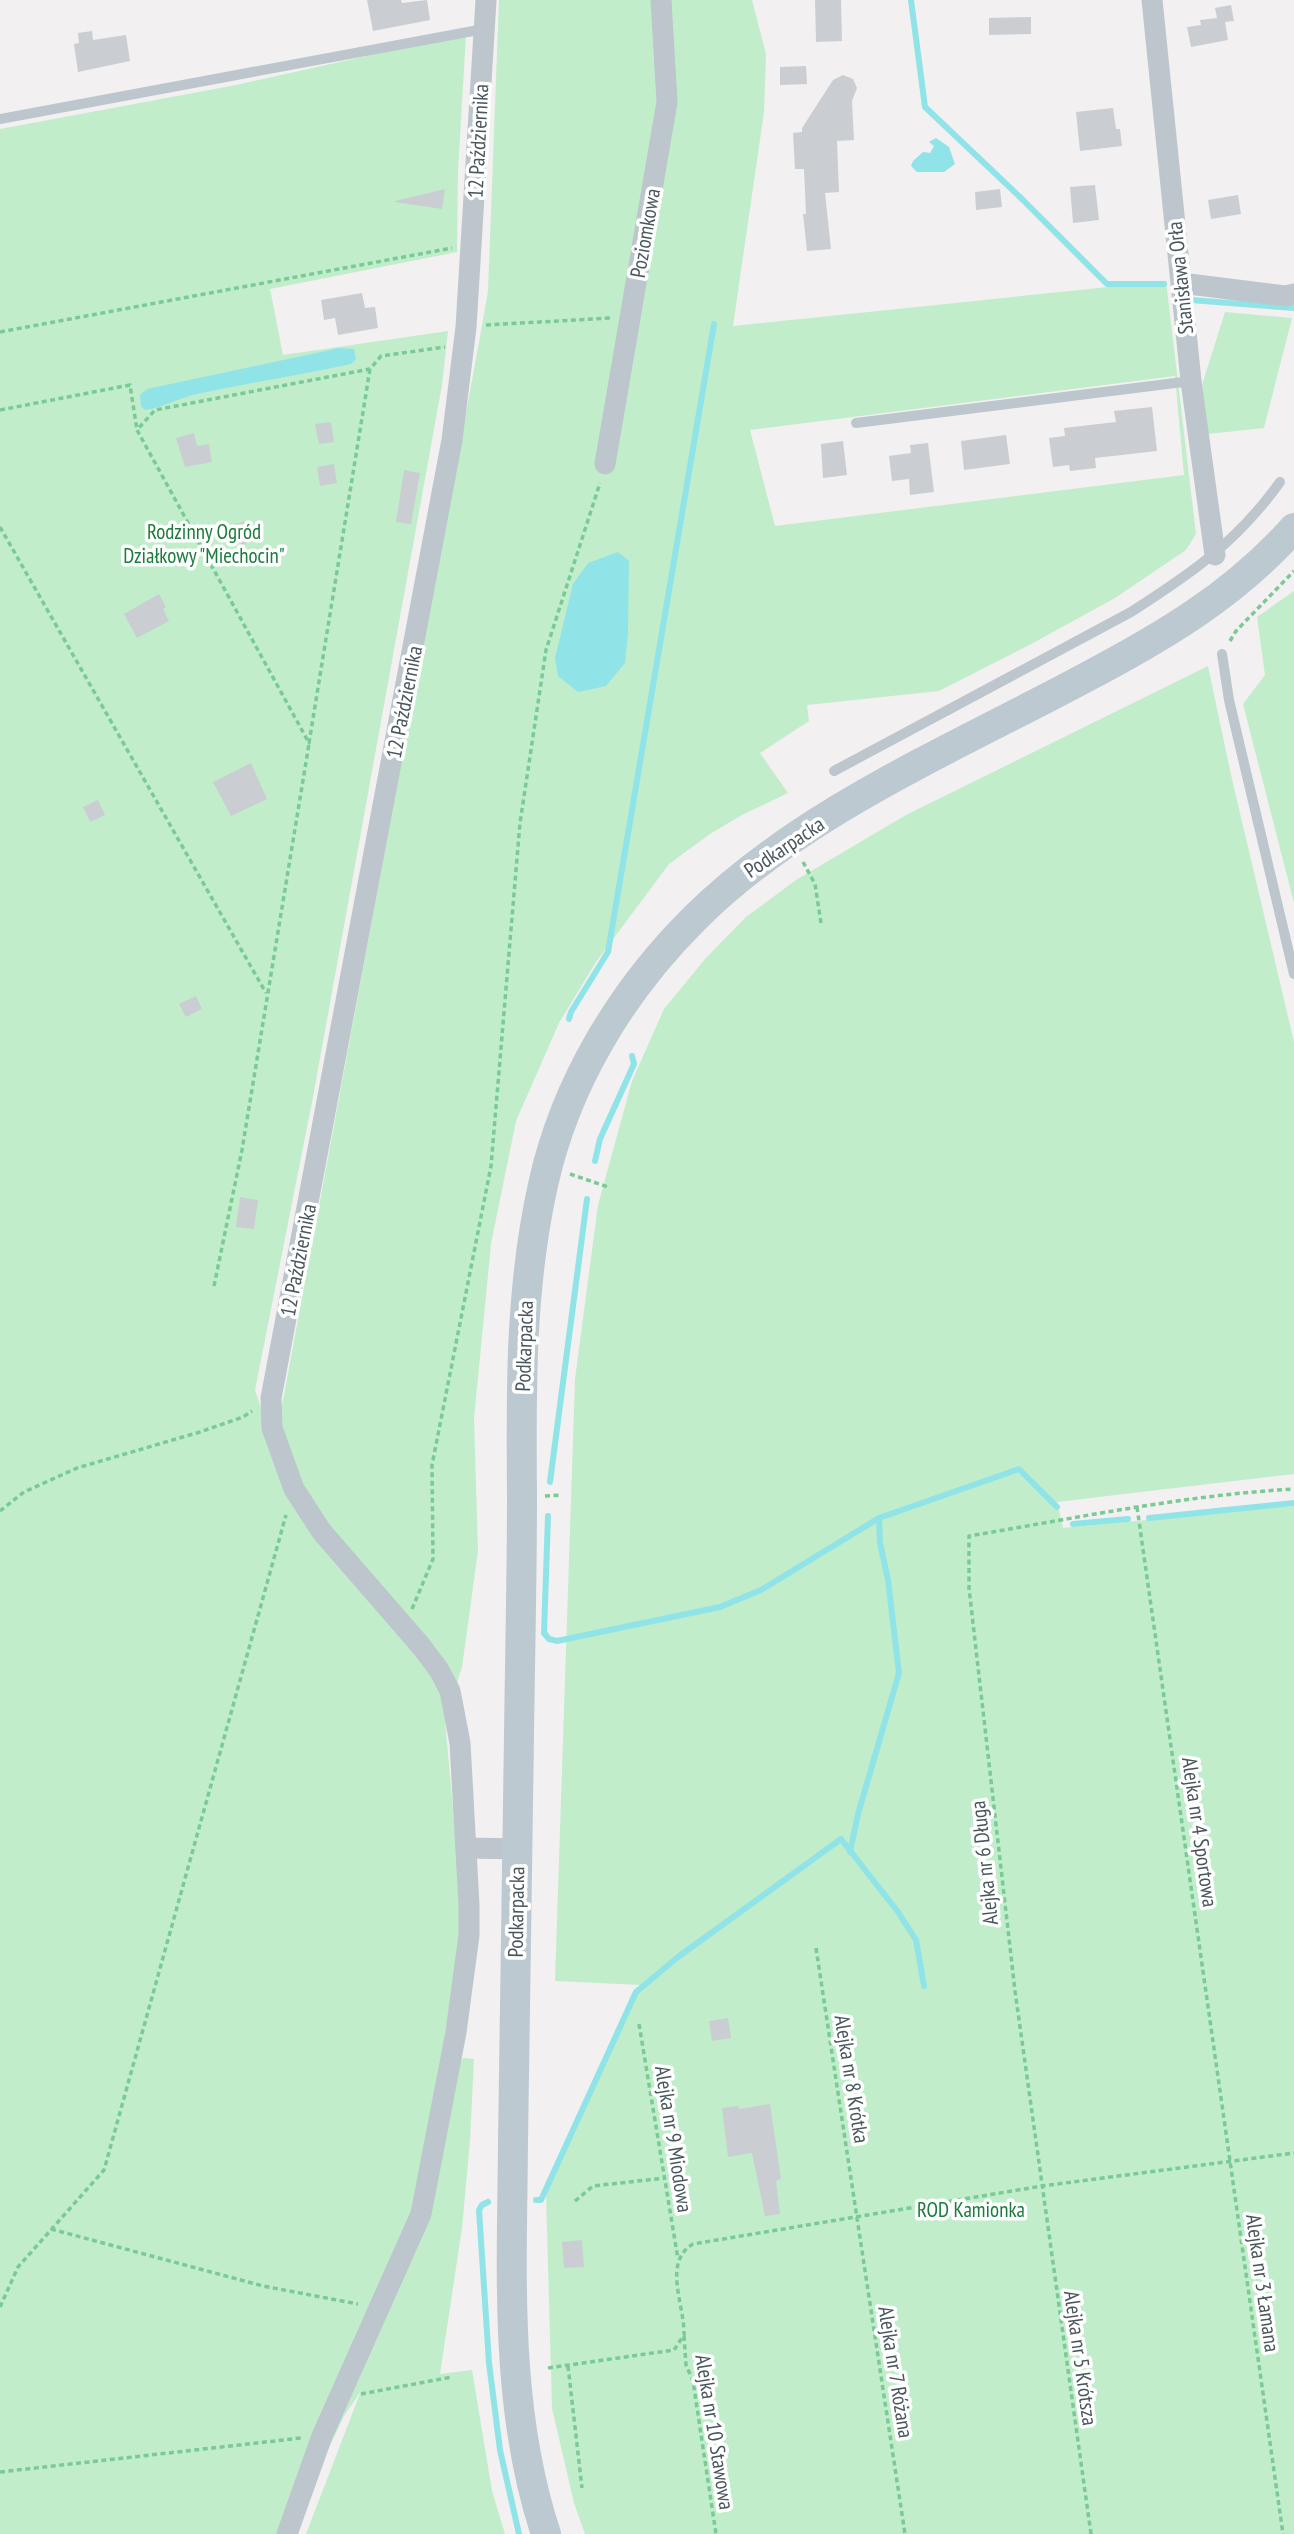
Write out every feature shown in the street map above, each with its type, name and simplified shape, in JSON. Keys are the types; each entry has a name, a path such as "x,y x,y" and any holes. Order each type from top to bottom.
{"main road":[{"name":"Podkarpacka","path":"546,2534 529,2475 523,2441 516,2389 513,2334 517,1849 522,1344 532,1240 547,1166 559,1129 584,1070 629,994 665,949 731,884 839,810 1174,628 1230,590 1294,528"}],"street":[{"name":"12 Października","path":"287,2534 322,2436 421,2214 456,2032 469,1935 460,1743 450,1691 439,1670 322,1532 293,1489 272,1428 271,1398 452,440 465,336 486,0"},
{"name":"Poziomkowa","path":"606,464 667,102 661,0"},
{"name":"Stanisława Orła","path":"1152,0 1191,381 1215,555"},
{"path":"1181,283 1284,296 1294,294"},
{"path":"467,1848 517,1849"}],"lane":[{"path":"0,119 484,29"},
{"path":"856,423 1191,381"},
{"path":"834,771 1131,612 1215,555 1254,515 1280,482"},
{"path":"1222,654 1229,700 1294,974"}],"path":[{"path":"0,332 455,247 471,248"},
{"path":"214,1286 242,1150 370,369 381,356 465,336 631,317"},
{"path":"138,430 155,410 370,369"},
{"path":"0,411 131,385 138,430 309,743"},
{"path":"405,1627 433,1559 432,1465 491,1166 520,823 546,650 606,464"},
{"path":"0,527 267,995"},
{"path":"1222,654 1236,631 1294,571"},
{"path":"789,842 815,884 821,923"},
{"path":"547,1166 608,1187"},
{"path":"0,1511 24,1492 77,1468 243,1417 271,1398"},
{"path":"0,2307 18,2267 104,2170 293,1489"},
{"path":"1137,1507 1245,1492 1294,1489"},
{"name":"Alejka nr 6 Długa","path":"1042,2186 1015,1991 969,1588 969,1536 1137,1507"},
{"name":"Alejka nr 4 Sportowa","path":"1137,1507 1230,2160"},
{"name":"Alejka nr 8 Krótka","path":"816,1948 856,2216"},
{"name":"Alejka nr 9 Miodowa","path":"639,2024 678,2259 676,2272 684,2334"},
{"path":"678,2259 684,2249 693,2244 1042,2186 1294,2153"},
{"name":"Alejka nr 3 Łamana","path":"1230,2160 1283,2534"},
{"path":"575,2201 593,2186 666,2178"},
{"name":"Alejka nr 5 Krótsza","path":"1042,2186 1091,2534"},
{"name":"Alejka nr 7 Różana","path":"856,2216 905,2534"},
{"path":"51,2229 263,2286 379,2308"},
{"path":"548,2368 667,2352 680,2343 684,2334"},
{"name":"Alejka nr 10 Stawowa","path":"684,2334 686,2365 693,2381 716,2534"},
{"path":"568,2366 582,2488"},
{"path":"339,2398 452,2377"},
{"path":"0,2472 322,2436"}],"green space":[{"name":"Rodzinny Ogród Działkowy \"Miechocin\"","path":"499,0 752,0 766,54 764,112 733,326 1166,281 1196,534 1186,550 1115,598 939,691 807,705 809,721 760,753 788,793 710,834 669,864 596,962 559,1023 516,1121 491,1244 474,1419 478,1551 462,1667 445,1721 462,1907 456,2069 463,2058 474,2059 462,2228 440,2374 472,2370 492,2491 505,2534 306,2534 361,2391 344,2416 288,2534 0,2534 0,129 236,85 466,34 458,171 457,252 270,289 283,355 448,331 442,385 313,1097 255,1390 273,1446 488,291","holes":["1175,376 1184,475 775,526 750,430"]},
{"path":"1225,312 1292,318 1264,428 1208,434 1202,385"},
{"path":"1294,591 1294,903 1243,704 1265,675 1257,617"},
{"name":"ROD Kamionka","path":"1208,666 1294,1042 1294,1474 1057,1502 1063,1528 1294,1506 1294,2534 585,2534 574,2503 552,2408 546,2193 641,1985 555,1981 575,1379 598,1205 632,1081 664,1009 706,958 746,917 796,880 906,815"}],"water":[{"path":"936,138 949,147 955,164 944,172 917,172 911,166 913,161 923,152 930,153 934,146 929,142"},
{"path":"339,348 354,349 356,359 351,364 197,394 151,409 145,410 141,406 140,395 147,389"},
{"path":"618,552 629,561 625,663 606,686 578,692 558,676 555,658 573,584 588,563"}],"building":[{"path":"367,0 401,0 402,3 427,0 430,20 373,31"},
{"path":"815,0 841,0 842,41 816,42"},
{"path":"1231,5 1234,21 1225,22 1228,40 1191,47 1187,27 1201,25 1200,20 1217,18 1215,8"},
{"path":"1031,17 1031,34 989,35 989,18"},
{"path":"92,31 93,40 126,35 130,61 78,72 74,44 79,43 78,33"},
{"path":"806,66 807,84 780,85 780,67"},
{"path":"843,75 853,79 857,88 852,101 854,140 837,141 839,192 825,193 831,249 807,251 803,214 806,214 804,169 795,169 793,133 802,132 833,80"},
{"path":"1113,108 1122,146 1080,151 1076,112"},
{"path":"1095,185 1099,220 1073,223 1070,187"},
{"path":"445,189 442,209 395,202 395,201"},
{"path":"1000,189 1002,207 976,210 975,192"},
{"path":"1238,195 1241,214 1211,219 1208,200"},
{"path":"362,293 365,308 375,307 378,328 338,335 335,318 324,320 321,300"},
{"path":"1152,407 1157,451 1095,458 1096,468 1070,471 1069,465 1053,467 1049,438 1065,436 1064,428 1116,422 1114,411"},
{"path":"331,422 334,442 319,444 315,424"},
{"path":"194,433 197,446 209,444 212,462 185,467 176,438"},
{"path":"1006,435 1010,464 964,470 961,441"},
{"path":"843,441 847,475 823,478 821,444"},
{"path":"928,443 934,492 910,495 909,479 892,481 889,456 911,453 910,445"},
{"path":"334,464 337,483 320,486 317,467"},
{"path":"404,470 420,473 411,524 396,522"},
{"path":"250,520 257,540 241,545 235,524"},
{"path":"159,594 169,621 137,638 124,614"},
{"path":"251,763 267,799 231,816 213,782"},
{"path":"98,800 105,815 90,822 83,807"},
{"path":"196,996 202,1009 186,1017 179,1004"},
{"path":"240,1197 258,1200 254,1229 236,1227"},
{"path":"728,2018 731,2038 712,2041 709,2021"},
{"path":"770,2104 781,2179 776,2181 780,2214 765,2216 752,2153 728,2157 722,2108 739,2106 739,2109"},
{"path":"582,2240 584,2267 564,2268 562,2242"}],"waterway":[{"path":"911,0 925,107 1107,284 1164,284"},
{"path":"1191,300 1294,308"},
{"path":"569,1019 608,952 714,324"},
{"path":"595,1161 600,1139 634,1064 632,1056"},
{"path":"550,1482 587,1199"},
{"path":"548,1516 544,1633 549,1639 557,1641 720,1607 761,1590 879,1518 1019,1469 1057,1507"},
{"path":"1149,1518 1294,1503"},
{"path":"850,1852 858,1814 899,1673 888,1580 880,1543 879,1518"},
{"path":"1073,1524 1128,1519"},
{"path":"536,2200 541,2200 636,1992 678,1957 841,1839 898,1912 916,1940 924,1986"},
{"path":"488,2202 479,2210 489,2363 500,2450 519,2534"}]}
